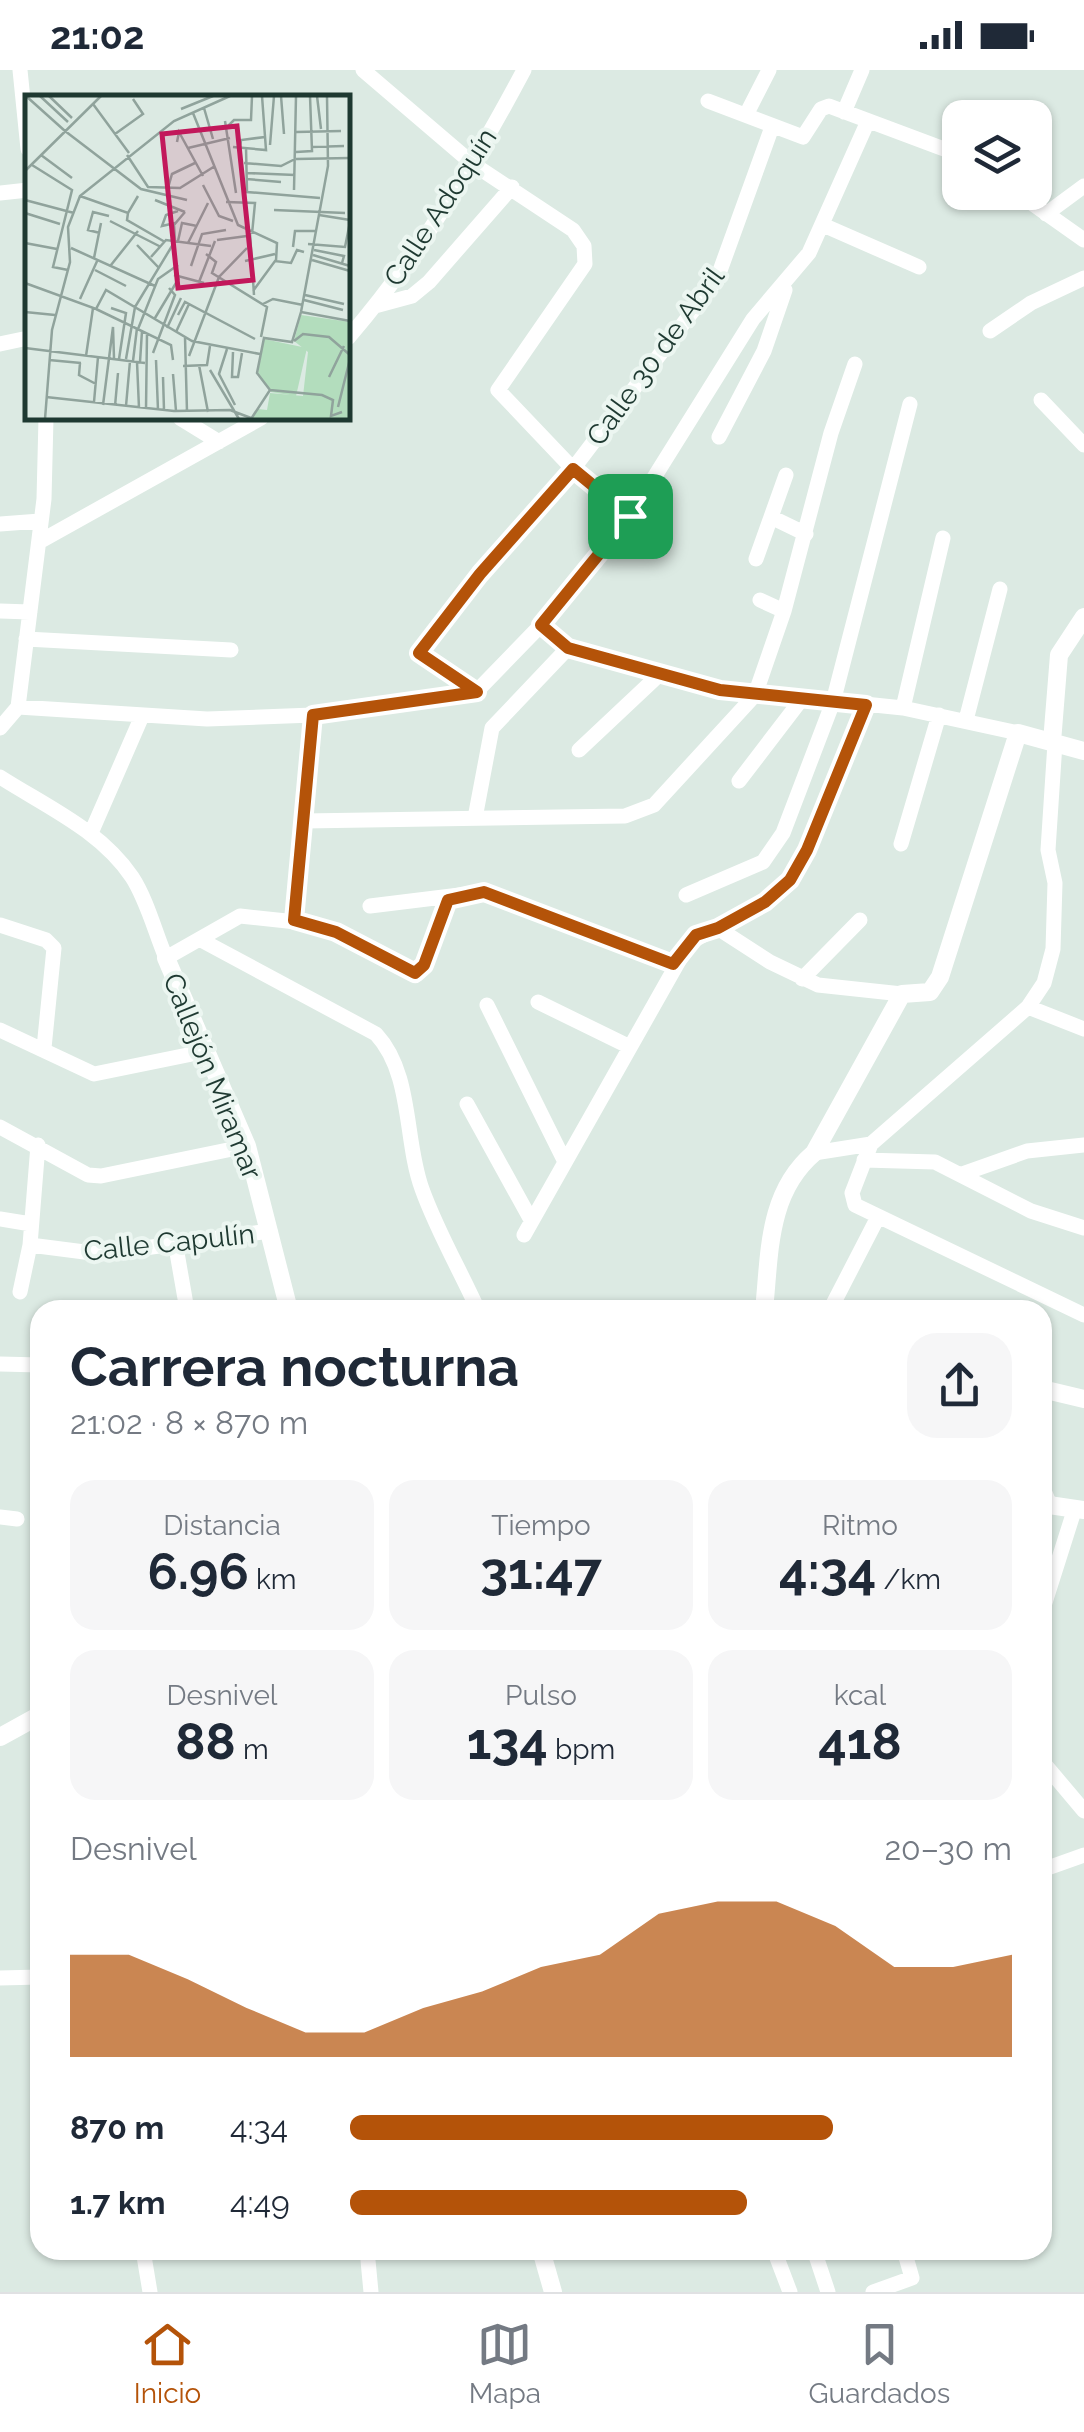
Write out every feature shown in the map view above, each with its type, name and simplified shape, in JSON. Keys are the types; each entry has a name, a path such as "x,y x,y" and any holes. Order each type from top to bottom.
{"street":[{"path":"20,70 25,119"},
{"path":"363,70 474,164 573,230 584,246 585,264 498,390 573,469 630,516"},
{"name":"Calle Adoquín","path":"350,336 474,164 524,70"},
{"path":"746,114 769,70"},
{"path":"844,112 862,70"},
{"path":"708,101 803,137 824,106 942,148"},
{"path":"18,707 142,716 313,715 477,692 541,625 630,516 753,319 788,282 823,225 868,121"},
{"name":"Calle 30 de Abril","path":"477,692 419,653 480,574 573,469 717,279 772,127"},
{"path":"1046,214 1084,186"},
{"path":"375,306 412,296 429,282 512,188"},
{"path":"0,193 25,190"},
{"path":"1041,210 1084,240"},
{"path":"823,225 919,266"},
{"path":"990,332 1031,304 1084,278"},
{"path":"719,437 764,351 788,282"},
{"path":"0,344 25,339"},
{"path":"304,821 641,813 755,695 784,612 831,433 855,364"},
{"path":"1041,400 1084,445"},
{"path":"686,894 763,862 783,834 833,702 910,404"},
{"path":"0,728 18,707 39,542 46,420"},
{"path":"183,420 219,442"},
{"path":"39,542 258,420"},
{"path":"756,559 786,476"},
{"path":"772,518 806,534"},
{"path":"0,524 40,521"},
{"path":"904,708 943,538"},
{"path":"966,720 1000,589"},
{"path":"760,600 784,612"},
{"path":"0,610 30,612"},
{"path":"1084,617 1059,655 1048,850 1055,882 1054,949 1044,983 1028,1007 868,1152 851,1197 855,1205 878,1217 1084,1315"},
{"path":"541,625 568,648 755,695 904,708 1084,751"},
{"path":"26,639 230,650"},
{"path":"475,818 492,728 568,648"},
{"path":"580,750 662,672"},
{"path":"738,780 801,700"},
{"path":"467,1104 528,1227 673,964 696,935 718,928 790,880 807,850 866,705"},
{"path":"901,844 939,714"},
{"path":"294,920 313,715"},
{"path":"91,832 142,716"},
{"path":"718,928 802,979 836,988 902,994 930,992 946,960 1018,733"},
{"path":"0,778 91,832 134,880 166,958 240,916 294,920 326,928 415,973 424,965 448,900"},
{"path":"370,906 448,900 484,892 673,964"},
{"path":"802,979 860,920"},
{"path":"0,925 52,945 44,1048"},
{"path":"201,940 376,1034 387,1046 399,1075 408,1134 423,1192 473,1300"},
{"name":"Callejón Miramar","path":"166,958 247,1146 287,1300"},
{"path":"765,1300 775,1211 798,1166 814,1153 902,994"},
{"path":"538,1002 628,1046"},
{"path":"488,1005 564,1160"},
{"path":"1028,1007 1084,1029"},
{"path":"0,1030 94,1074 207,1051"},
{"path":"0,1126 88,1175 102,1176 247,1146"},
{"path":"20,1292 30,1245 38,1145"},
{"path":"962,1174 1027,1151 1084,1145"},
{"path":"814,1153 868,1152 925,1159 1031,1211 1084,1228"},
{"path":"835,1300 878,1217"},
{"path":"0,1218 31,1224"},
{"name":"Calle Capulín","path":"30,1245 100,1254 176,1247 270,1231"},
{"path":"176,1247 186,1300"},
{"path":"0,1364 30,1365"},
{"path":"1052,1391 1084,1399"},
{"path":"1052,1506 1079,1509 1052,1584"},
{"path":"0,1517 17,1519"},
{"path":"0,1736 30,1721"},
{"path":"1052,1773 1084,1810"},
{"path":"1052,1866 1084,1855"},
{"path":"0,1978 30,1977"},
{"path":"144,2260 146,2291"},
{"path":"368,2260 371,2292"},
{"path":"544,2260 553,2292"},
{"path":"778,2260 790,2292"},
{"path":"817,2260 828,2292"},
{"path":"873,2292 912,2278 907,2260"}],"route":[{"path":"573,469 630,516 541,625 568,648 720,690 866,705 807,850 790,880 765,902 718,928 696,935 673,964 484,892 448,900 424,965 415,973 336,932 294,920 313,715 477,692 419,653 480,574 573,469"}]}
